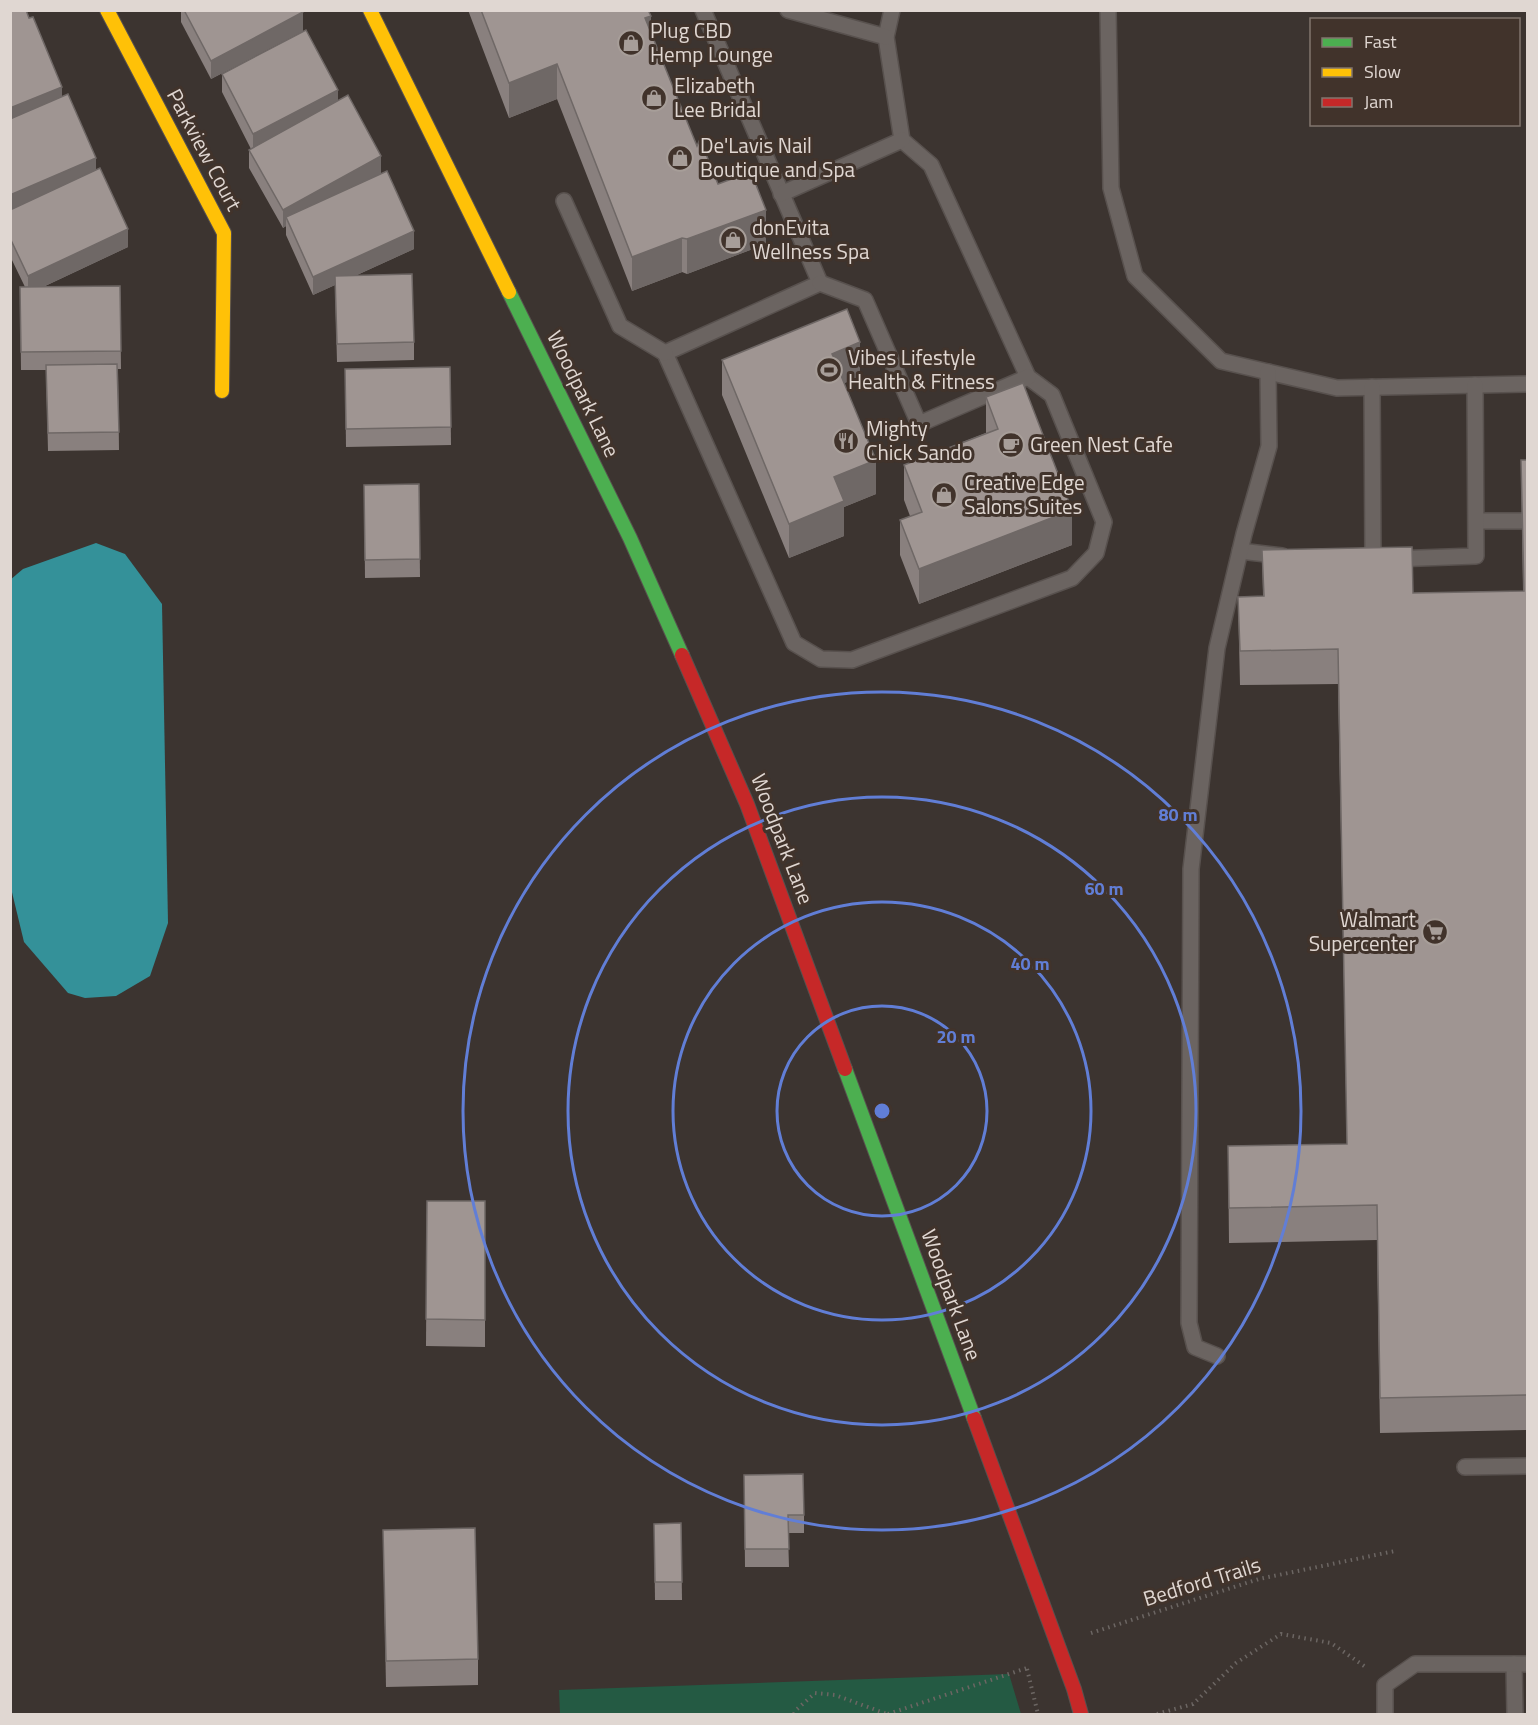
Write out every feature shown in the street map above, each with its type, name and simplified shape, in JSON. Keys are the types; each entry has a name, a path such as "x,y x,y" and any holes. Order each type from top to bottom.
{"street":[{"name":"Parkview Court","path":"107,10 224,233 222,391"},
{"name":"Woodpark Lane","path":"369,10 630,538 747,804 1062,1654 1081,1714"}],"lane":[{"path":"703,10 820,283 864,300 919,424 1028,377"},
{"path":"788,10 886,37"},
{"path":"564,201 620,326 665,353 794,643 821,659 852,660 1072,579 1096,553 1104,522 1052,395 1028,377 931,165 902,140 886,37 892,10"},
{"path":"1108,10 1111,188 1135,276 1221,361 1337,388 1527,384"},
{"path":"781,194 902,140"},
{"path":"665,353 820,283"},
{"path":"1216,1356 1195,1347 1189,1323 1191,870 1217,648 1240,551 1269,446 1268,372"},
{"path":"1372,387 1368,560 1476,556 1475,385"},
{"path":"1477,521 1521,521"},
{"path":"1240,551 1299,558"},
{"path":"1465,1467 1527,1466"},
{"path":"1384,1714 1385,1684 1415,1664 1521,1664 1515,1714"}],"path":[{"name":"Bedford Trails","path":"794,1714 815,1693 836,1695 888,1714 1027,1669 1062,1654 1091,1632 1259,1579 1395,1551"},
{"path":"1157,1714 1193,1704 1236,1663 1281,1634 1331,1643 1361,1662 1385,1684"},
{"path":"1027,1669 1038,1714"}],"green space":[{"path":"1009,1674 1021,1714 560,1714 559,1690"}],"water":[{"path":"96,543 125,554 162,604 168,923 150,976 116,996 85,998 68,993 24,942 10,884 10,580 23,569"}],"building":[{"path":"10,10 26,10 29,18 33,17 62,87 10,108"},
{"path":"184,10 302,10 303,12 211,61"},
{"path":"481,10 648,10 651,16 645,18 697,146 700,139 718,184 751,172 766,210 632,257 557,64 509,83"},
{"path":"306,30 338,90 253,134 222,74"},
{"path":"68,94 96,158 10,195 10,119"},
{"path":"348,95 381,156 283,210 249,150"},
{"path":"100,168 128,229 28,276 10,238 10,210"},
{"path":"387,171 414,231 313,277 286,217"},
{"path":"412,274 414,342 337,344 335,276"},
{"path":"120,286 121,351 21,352 20,287"},
{"path":"847,309 860,342 832,354 876,460 834,477 844,501 789,524 722,360"},
{"path":"117,364 119,432 48,433 46,365"},
{"path":"450,367 451,427 346,429 345,369"},
{"path":"1023,383 1072,510 919,569 900,520 922,512 904,465 998,429 986,397"},
{"name":"Walmart Supercenter","path":"1521,460 1527,460 1527,1395 1380,1398 1377,1205 1229,1208 1228,1146 1347,1144 1338,649 1240,651 1238,597 1264,596 1262,550 1412,547 1413,593 1524,591"},
{"path":"419,484 420,559 365,560 364,485"},
{"path":"427,1201 485,1201 485,1320 426,1319"},
{"path":"803,1474 804,1515 788,1515 789,1549 745,1549 744,1475"},
{"path":"681,1523 682,1582 655,1582 654,1524"},
{"path":"475,1528 478,1659 386,1661 383,1530"}],"traffic: fast":[{"path":"509,292 630,538 682,655"},
{"path":"845,1069 974,1418"}],"traffic: slow":[{"path":"107,10 224,233 222,391"},
{"path":"370,10 509,292"}],"traffic: jam":[{"path":"682,655 747,804 845,1069"},
{"path":"974,1418 1074,1689 1081,1714"}],"place":[{"name":"Plug CBD Hemp Lounge","path":"631,43"},
{"name":"Elizabeth Lee Bridal","path":"654,98"},
{"name":"De'Lavis Nail Boutique and Spa","path":"680,158"},
{"name":"donEvita Wellness Spa","path":"733,240"},
{"name":"Vibes Lifestyle Health & Fitness","path":"829,370"},
{"name":"Mighty Chick Sando","path":"846,441"},
{"name":"Green Nest Cafe","path":"1011,445"},
{"name":"Creative Edge Salons Suites","path":"944,495"},
{"name":"Walmart Supercenter","path":"1435,932"}]}
